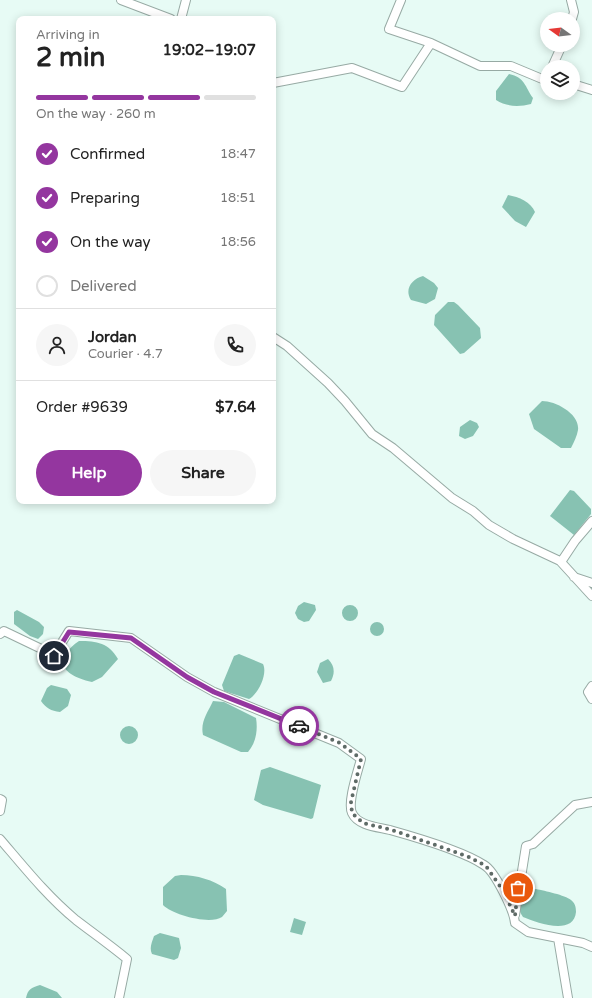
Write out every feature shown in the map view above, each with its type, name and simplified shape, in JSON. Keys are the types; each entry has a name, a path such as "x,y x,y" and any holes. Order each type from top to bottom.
{"street":[{"path":"121,0 164,16"},
{"path":"181,16 186,0"},
{"path":"401,0 389,29 431,43 480,66 510,66 540,78"},
{"path":"571,0 574,12"},
{"path":"276,82 352,68 402,87 431,43"},
{"path":"580,86 592,90"},
{"path":"276,339 287,346 328,383 372,434 393,448 452,498 507,536 561,562 592,596"},
{"path":"561,562 575,541 592,521"},
{"path":"574,577 592,583"},
{"path":"0,634 4,631 54,656 69,632 131,638 187,677 214,692 340,743 361,759 351,802 352,813 363,823 392,830 441,847 469,857 486,866 504,892 515,916 516,923 528,932 583,943 592,947"},
{"path":"592,686 588,692 592,698"},
{"path":"0,799 2,800 0,811"},
{"path":"515,916 526,846 533,844 575,805 592,802"},
{"path":"0,840 42,888 76,919 127,959 119,998"},
{"path":"558,938 568,998"}],"shaded area":[{"path":"509,74 522,80 533,98 531,104 513,106 496,100 496,91"},
{"path":"508,195 524,200 533,208 535,212 526,227 515,221 502,207"},
{"path":"423,276 434,283 438,288 435,299 426,304 411,300 408,292 410,285 416,279"},
{"path":"448,302 454,302 458,305 480,328 481,338 464,353 460,354 434,325 435,315"},
{"path":"542,401 554,403 560,406 575,419 578,424 578,430 571,448 561,448 534,429 529,414"},
{"path":"470,420 477,423 479,427 473,436 465,439 459,436 460,427"},
{"path":"570,490 574,491 591,509 591,514 574,535 550,516"},
{"path":"304,602 315,605 316,610 309,621 304,622 298,619 295,613 298,606"},
{"path":"350,605 357,610 358,613 353,620 350,621 343,616 342,613 347,606"},
{"path":"17,610 39,622 44,627 43,634 38,639 30,636 14,624 14,612"},
{"path":"377,622 382,624 384,629 382,634 377,636 372,634 370,629 372,624"},
{"path":"79,641 97,642 102,644 111,649 118,659 102,677 92,682 74,676 64,667 63,661 65,655 70,648"},
{"path":"239,654 263,664 264,668 263,678 259,688 249,699 224,691 222,685 234,656"},
{"path":"328,659 334,670 333,675 331,681 323,683 317,672 320,663"},
{"path":"51,685 67,689 71,695 68,706 60,712 49,709 41,701 47,688"},
{"path":"213,701 224,702 256,718 256,736 253,745 248,752 241,752 203,735 202,730 204,721"},
{"path":"129,726 133,727 137,731 137,739 133,743 129,744 125,743 121,739 120,735 121,731 125,727"},
{"path":"270,767 321,785 313,818 311,819 263,805 254,800 261,770"},
{"path":"181,875 205,879 226,889 227,911 222,917 209,920 192,918 168,909 163,905 163,887 175,876"},
{"path":"536,889 560,895 571,900 576,908 574,919 569,924 554,926 523,917 520,910 521,901 526,892"},
{"path":"294,918 306,922 302,935 290,932"},
{"path":"160,933 179,938 181,948 178,958 174,960 152,954 151,947 154,936"},
{"path":"40,985 57,992 62,998 26,998 30,989"}],"way so far":[{"path":"299,726 340,743 361,759 351,802 352,813 363,823 392,830 441,847 469,857 486,866 504,892 515,916 518,888"}],"route":[{"path":"54,656 69,632 131,638 187,677 214,692 299,726"}]}
